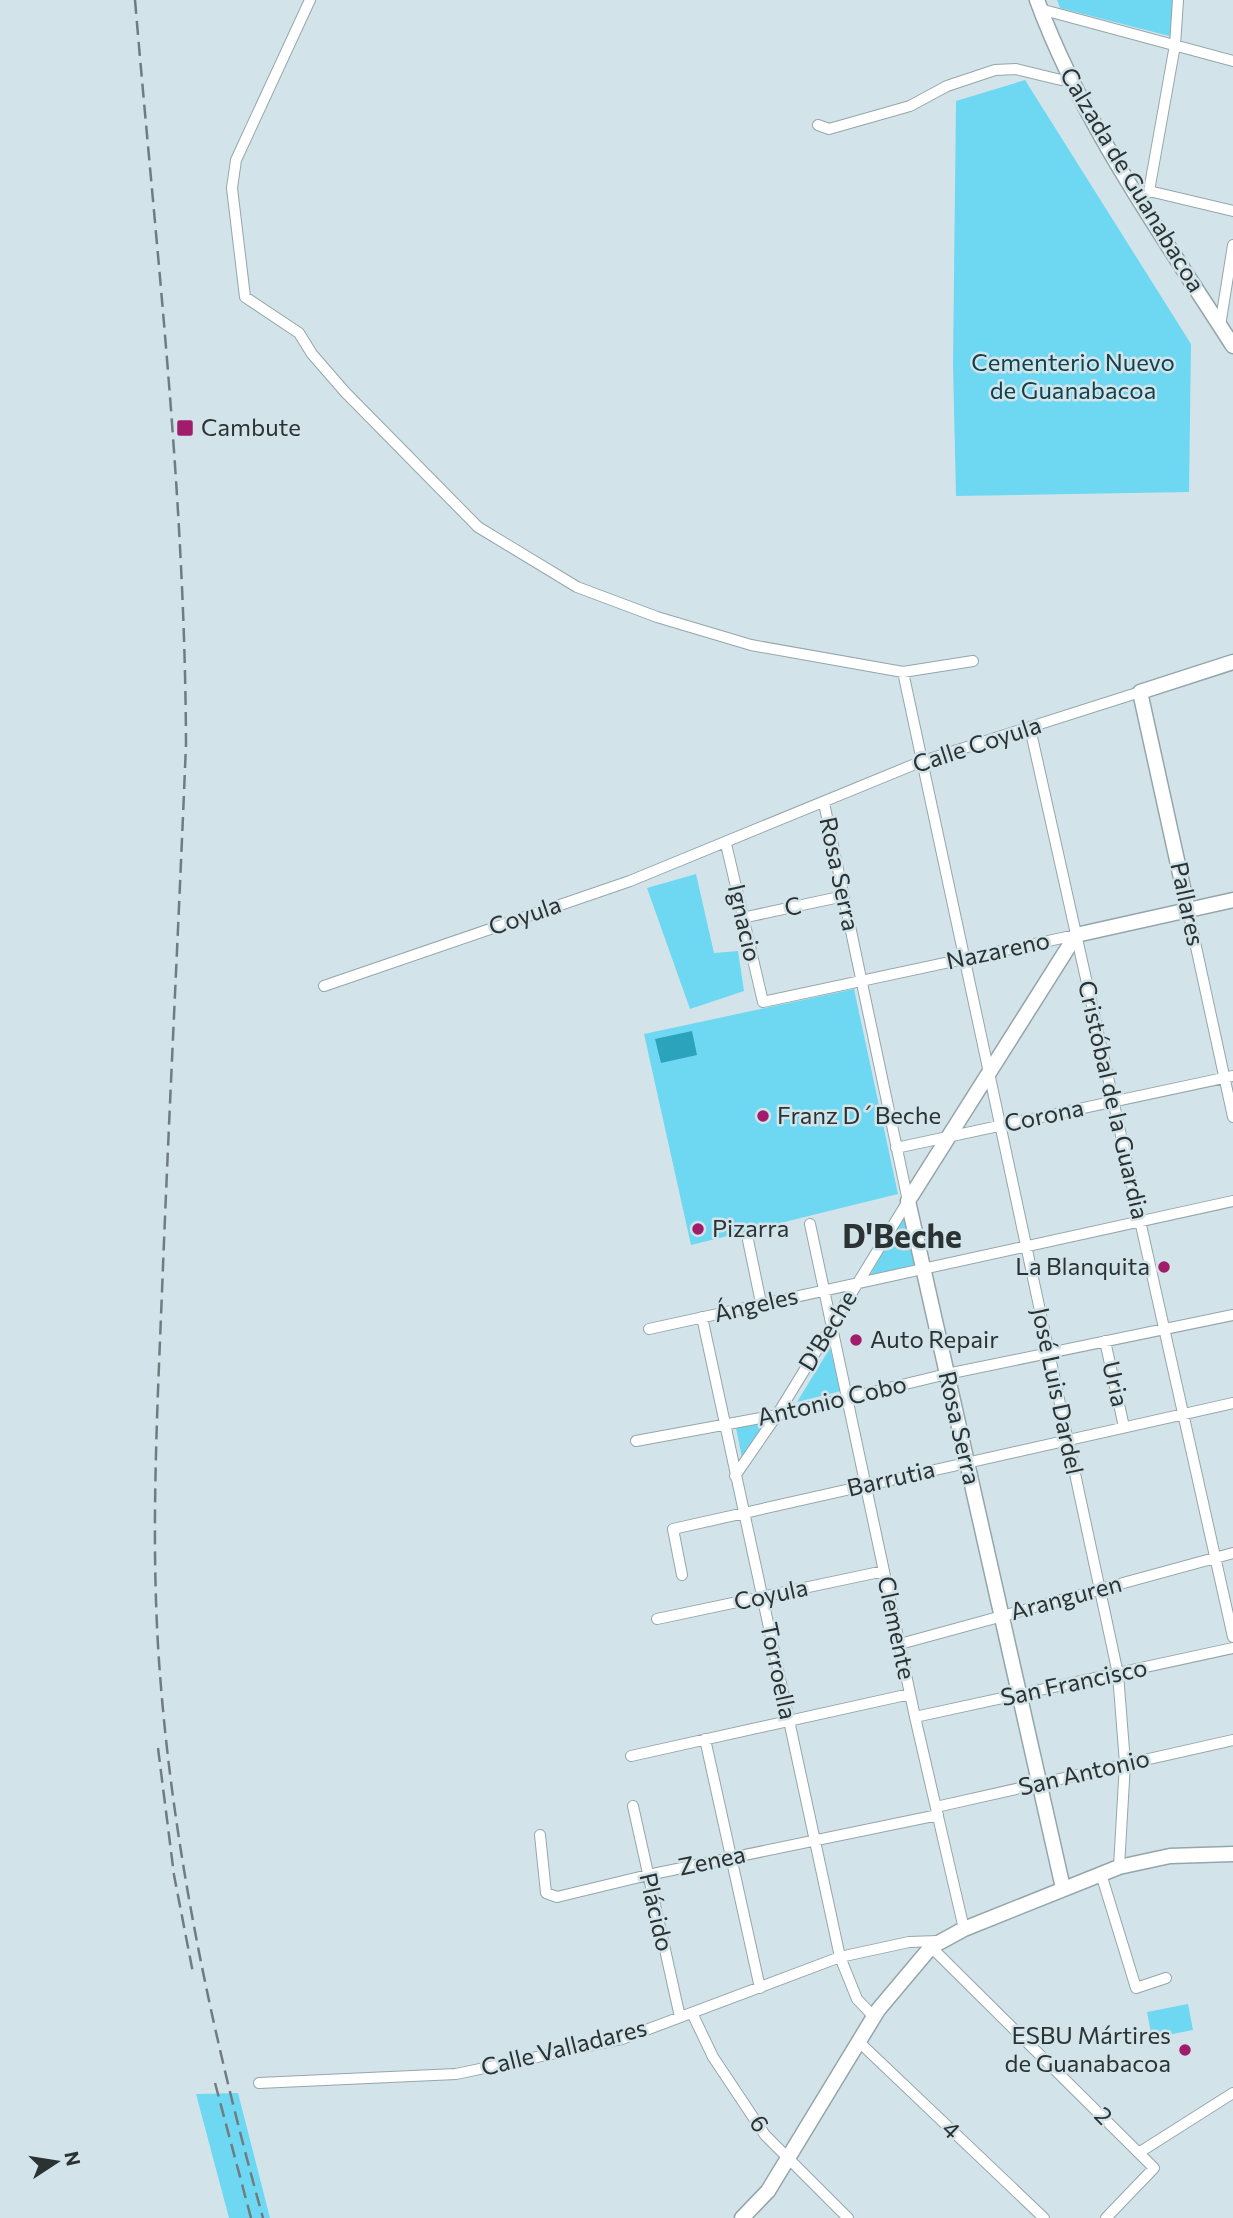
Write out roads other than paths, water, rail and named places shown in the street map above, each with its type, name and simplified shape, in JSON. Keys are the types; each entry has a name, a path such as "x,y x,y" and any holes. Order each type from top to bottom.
{"street":[{"path":"310,0 236,160 232,188 245,297 299,332 312,354 345,392 478,527 577,587 657,617 751,645 903,672 972,661"},
{"path":"1178,0 1175,45 1145,195 1233,211"},
{"path":"1038,4 1233,61"},
{"name":"Calzada de Guanabacoa","path":"1038,4 1068,77 1145,195 1233,346"},
{"path":"817,125 829,129 911,106 947,86 995,69 1016,69 1061,80 1068,77"},
{"path":"1220,326 1233,245"},
{"name":"Calle Coyula","path":"726,844 920,762 1233,662"},
{"name":"José Luis Dardel","path":"903,672 920,762 1118,1674 1125,1763 1119,1867"},
{"name":"Pallares","path":"1140,692 1188,911 1229,1077 1233,1117"},
{"name":"Cristóbal de la Guardia","path":"1030,727 1233,1637"},
{"name":"Rosa Serra","path":"824,803 908,1201 1063,1888"},
{"name":"Ignacio","path":"726,844 763,1002"},
{"name":"Coyula","path":"324,986 630,881 726,844"},
{"name":"C","path":"742,918 844,896"},
{"name":"Nazareno","path":"763,1002 1233,900"},
{"name":"D'Beche","path":"735,1476 777,1415 857,1282 1076,935"},
{"name":"Corona","path":"897,1148 1229,1077"},
{"name":"Ángeles","path":"649,1329 1233,1201"},
{"name":"Clemente","path":"810,1224 915,1717 964,1929"},
{"path":"748,1240 761,1303"},
{"name":"Antonio Cobo","path":"636,1441 777,1415 947,1374 1233,1315"},
{"name":"Torroella","path":"702,1317 840,1956 857,1999 874,2017"},
{"name":"Uria","path":"1105,1341 1125,1427"},
{"name":"Barrutia","path":"682,1575 673,1529 1233,1403"},
{"name":"Aranguren","path":"900,1644 1233,1553"},
{"name":"Coyula","path":"657,1619 884,1571"},
{"name":"San Francisco","path":"915,1717 1233,1648"},
{"path":"631,1756 910,1694"},
{"path":"705,1740 760,1988"},
{"name":"San Antonio","path":"937,1811 1039,1783 1233,1740"},
{"name":"Plácido","path":"633,1806 680,2017"},
{"name":"Zenea","path":"540,1835 546,1893 557,1897 937,1811"},
{"path":"742,2218 768,2191 874,2017 935,1944 964,1929 1119,1867 1170,1856 1233,1854"},
{"path":"1101,1874 1136,1988 1166,1978"},
{"name":"Calle Valladares","path":"259,2083 456,2074 622,2039 840,1956 909,1942 935,1944"},
{"name":"2","path":"935,1944 1154,2168 1106,2218"},
{"name":"6","path":"692,2013 721,2068 765,2134 848,2218"},
{"name":"4","path":"858,2041 1044,2218"},
{"path":"1140,2152 1233,2093"}],"railway":[{"path":"135,0 175,465 181,558 186,744 157,1414 156,1612 165,1732 184,1872 227,2081 263,2218"},
{"path":"158,1748 174,1875 193,1973"},
{"path":"215,2083 251,2218"}],"place":[{"name":"Cambute","path":"185,428"},
{"name":"Franz D´Beche","path":"763,1116"},
{"name":"Pizarra","path":"698,1229"},
{"name":"La Blanquita","path":"1164,1267"},
{"name":"Auto Repair","path":"856,1340"},
{"name":"ESBU Mártires de Guanabacoa","path":"1185,2050"}],"district":[{"name":"D'Beche","path":"902,1237"}],"park label":[{"name":"Cementerio Nuevo de Guanabacoa","path":"1073,377"}]}
